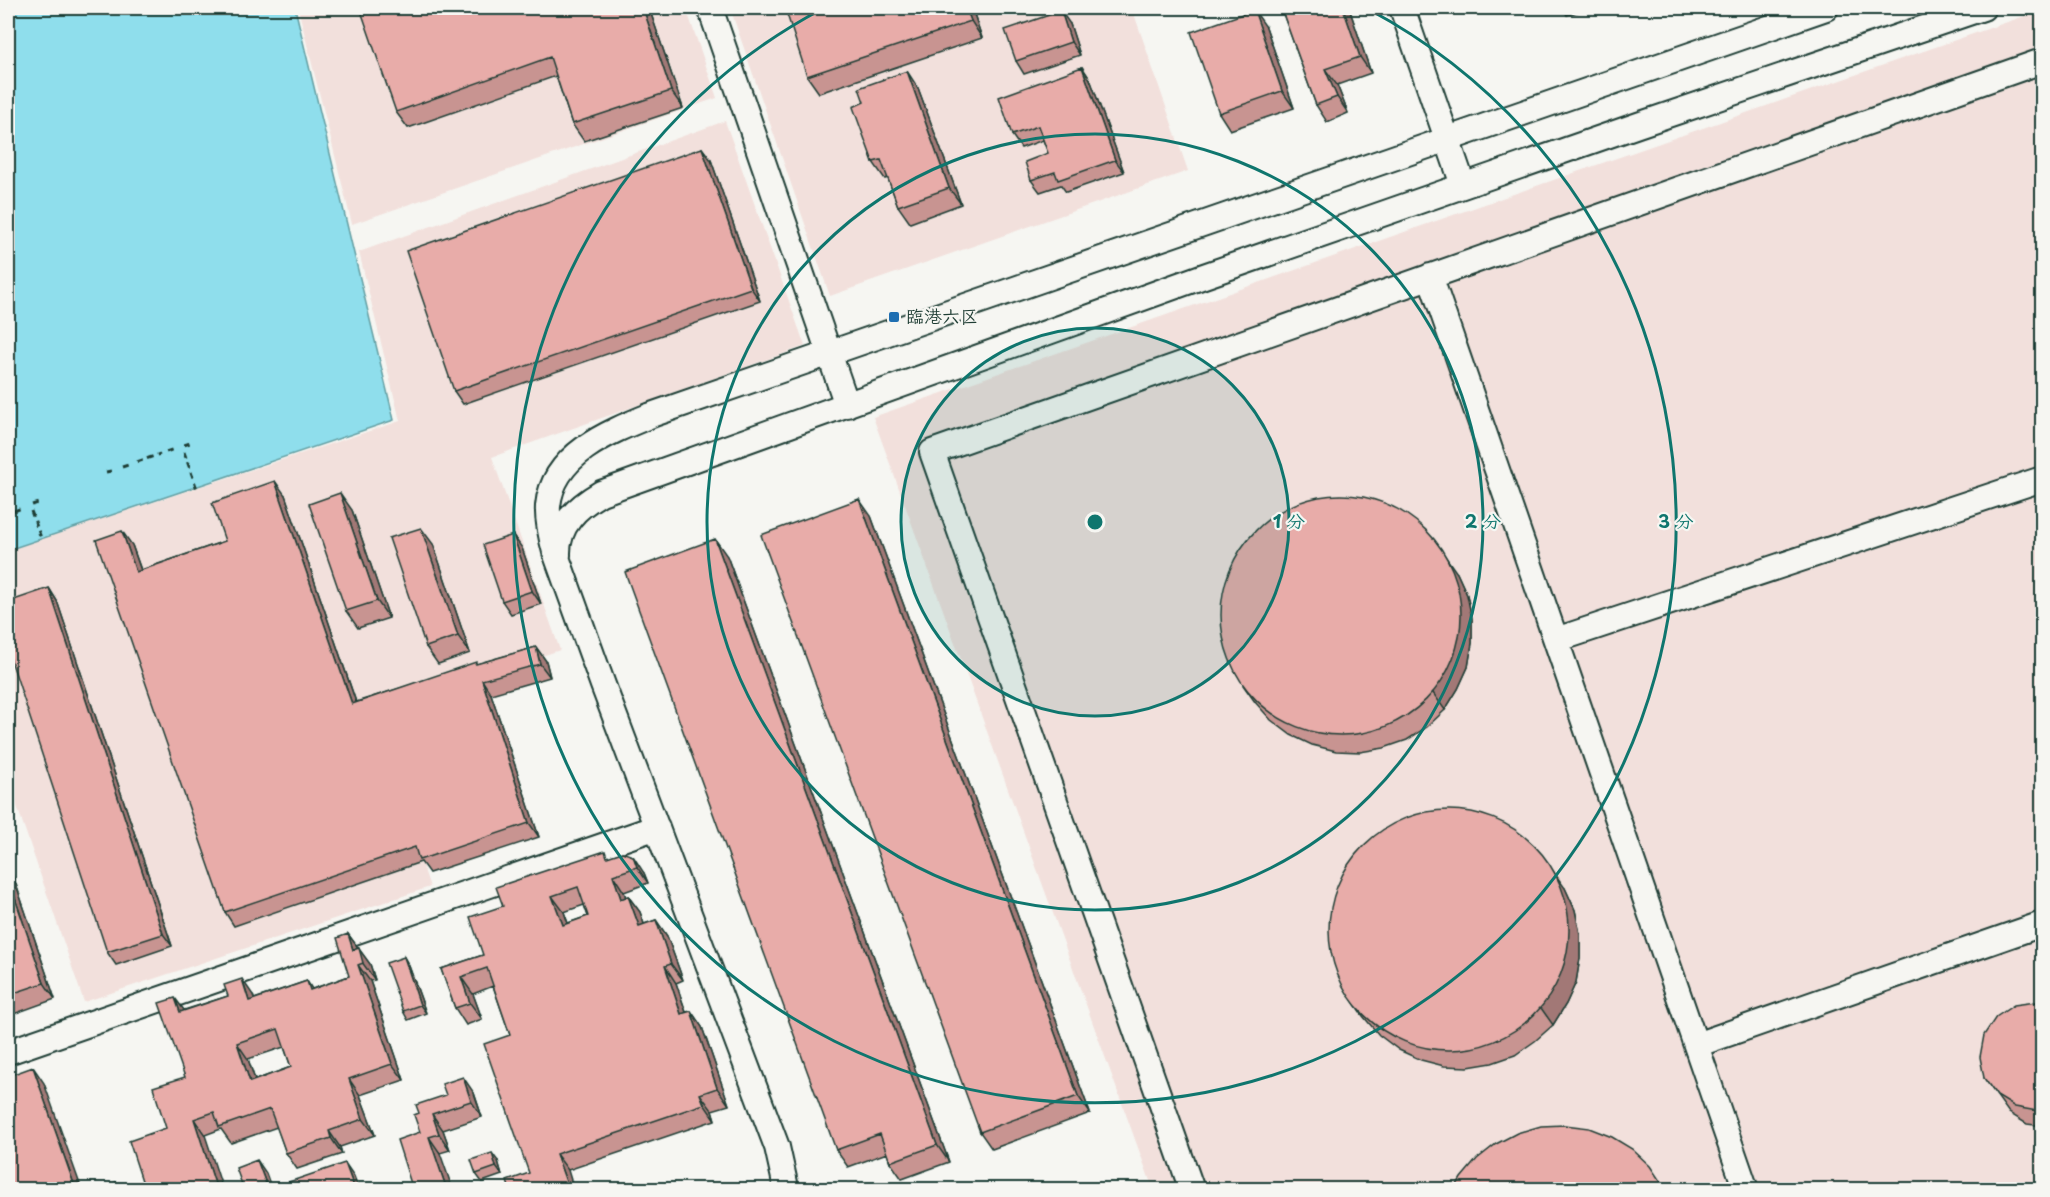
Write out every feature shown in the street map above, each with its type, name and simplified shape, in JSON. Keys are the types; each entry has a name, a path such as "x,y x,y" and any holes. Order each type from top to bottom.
{"street":[{"path":"710,8 847,405"},
{"path":"1402,8 1463,185"},
{"path":"784,1190 785,1183 777,1147 558,562 549,529 548,506 554,482 569,460 621,428 654,414 1827,8"},
{"path":"558,562 562,530 571,515 584,503 601,493 1463,185 1983,8"},
{"path":"1192,1190 932,452 2043,61"},
{"path":"1430,276 1746,1190"},
{"path":"1556,640 2043,479"},
{"path":"8,1052 657,827"},
{"path":"1696,1045 2043,924"}],"path":[{"path":"184,445 190,443"},
{"path":"166,452 174,449"},
{"path":"184,452 197,489"},
{"path":"137,462 160,454"},
{"path":"122,467 131,464"},
{"path":"106,472 111,471"},
{"path":"32,505 38,503"},
{"path":"14,511 22,508"},
{"path":"31,511 41,538"}],"shaded area":[{"path":"298,8 686,8 717,98 352,224"},
{"path":"730,8 1132,8 1188,171 830,296"},
{"path":"2042,10 2042,1189 1153,1189 873,417"},
{"path":"725,121 805,346 492,457 560,650 370,713 430,887 84,1002 8,780 8,550 400,421 359,252"}],"water":[{"path":"8,8 295,8 394,420 8,550"}],"building":[{"path":"360,8 643,8 671,91 572,124 550,57 396,112"},
{"path":"785,8 966,8 971,21 807,76"},
{"path":"1281,8 1343,8 1360,57 1325,69 1337,97 1316,105"},
{"path":"1254,10 1282,91 1219,113 1191,32"},
{"path":"1061,11 1071,42 1016,61 1005,30"},
{"path":"1082,67 1115,160 1058,180 1055,172 1031,180 1025,162 1048,153 1038,126 1012,135 999,97"},
{"path":"907,71 949,188 898,206 881,160 873,162 853,107 864,102 859,88"},
{"path":"702,148 751,288 454,391 406,251"},
{"path":"275,481 352,704 476,662 476,664 536,647 540,664 482,680 529,823 419,860 415,847 225,912 96,540 122,531 136,572 225,541 212,503"},
{"path":"340,493 377,601 346,611 309,504"},
{"path":"1341,495 1376,500 1387,504 1407,515 1426,530 1441,549 1452,569 1456,580 1461,615 1456,650 1452,661 1441,681 1426,700 1407,715 1387,726 1376,730 1341,735 1306,730 1295,726 1275,715 1256,700 1241,681 1230,661 1226,650 1221,615 1226,580 1230,569 1241,549 1256,530 1275,515 1295,504 1306,500"},
{"path":"859,499 1078,1096 980,1132 761,535"},
{"path":"421,528 458,636 426,647 389,538"},
{"path":"513,535 532,591 502,601 483,545"},
{"path":"715,539 937,1145 890,1162 880,1134 836,1150 625,572"},
{"path":"49,588 163,934 107,952 8,651 8,602"},
{"path":"1449,810 1484,815 1495,819 1534,845 1560,884 1564,895 1569,930 1564,965 1560,976 1534,1015 1495,1041 1484,1045 1449,1050 1414,1045 1403,1041 1364,1015 1338,976 1334,965 1329,930 1334,895 1338,884 1364,845 1403,819 1414,815"},
{"path":"605,851 607,857 622,852 633,856 637,867 613,875 621,899 628,896 639,926 656,920 671,964 665,966 681,1014 691,1011 717,1088 700,1094 704,1104 556,1154 569,1190 510,1190 507,1181 529,1173 484,1044 510,1035 487,968 461,977 470,1003 455,1008 441,969 483,955 470,917 503,906 496,887","holes":["578,887 588,916 563,925 552,896"]},
{"path":"8,878 44,983 8,995"},
{"path":"348,934 353,950 359,948 363,963 358,965 392,1064 349,1079 363,1119 329,1131 331,1138 286,1153 270,1109 219,1127 214,1112 194,1119 217,1190 145,1190 129,1141 166,1128 153,1087 185,1077 159,1003 175,998 180,1012 228,996 224,985 242,979 249,1001 307,981 310,990 349,976 337,938","holes":["278,1029 291,1067 250,1082 237,1043"]},
{"path":"404,957 420,1005 403,1011 386,963"},
{"path":"2036,1002 2043,1004 2043,1109 2037,1111 2015,1107 1997,1096 1984,1078 1980,1057 1984,1035 1996,1017 2014,1005"},
{"path":"33,1067 76,1190 8,1190 8,1076"},
{"path":"463,1077 471,1101 432,1114 439,1134 429,1137 447,1190 413,1190 397,1140 420,1132 414,1115 419,1113 416,1105 446,1095 442,1084"},
{"path":"1565,1125 1589,1128 1612,1137 1632,1149 1650,1166 1666,1190 1454,1190 1477,1159 1496,1144 1517,1133 1541,1126"},
{"path":"492,1153 496,1167 476,1174 471,1160"},
{"path":"257,1160 268,1189 345,1163 355,1190 244,1190 236,1168"},
{"path":"116,1182 119,1190 94,1190"}],"place":[{"name":"臨港六区","path":"894,317"}]}
